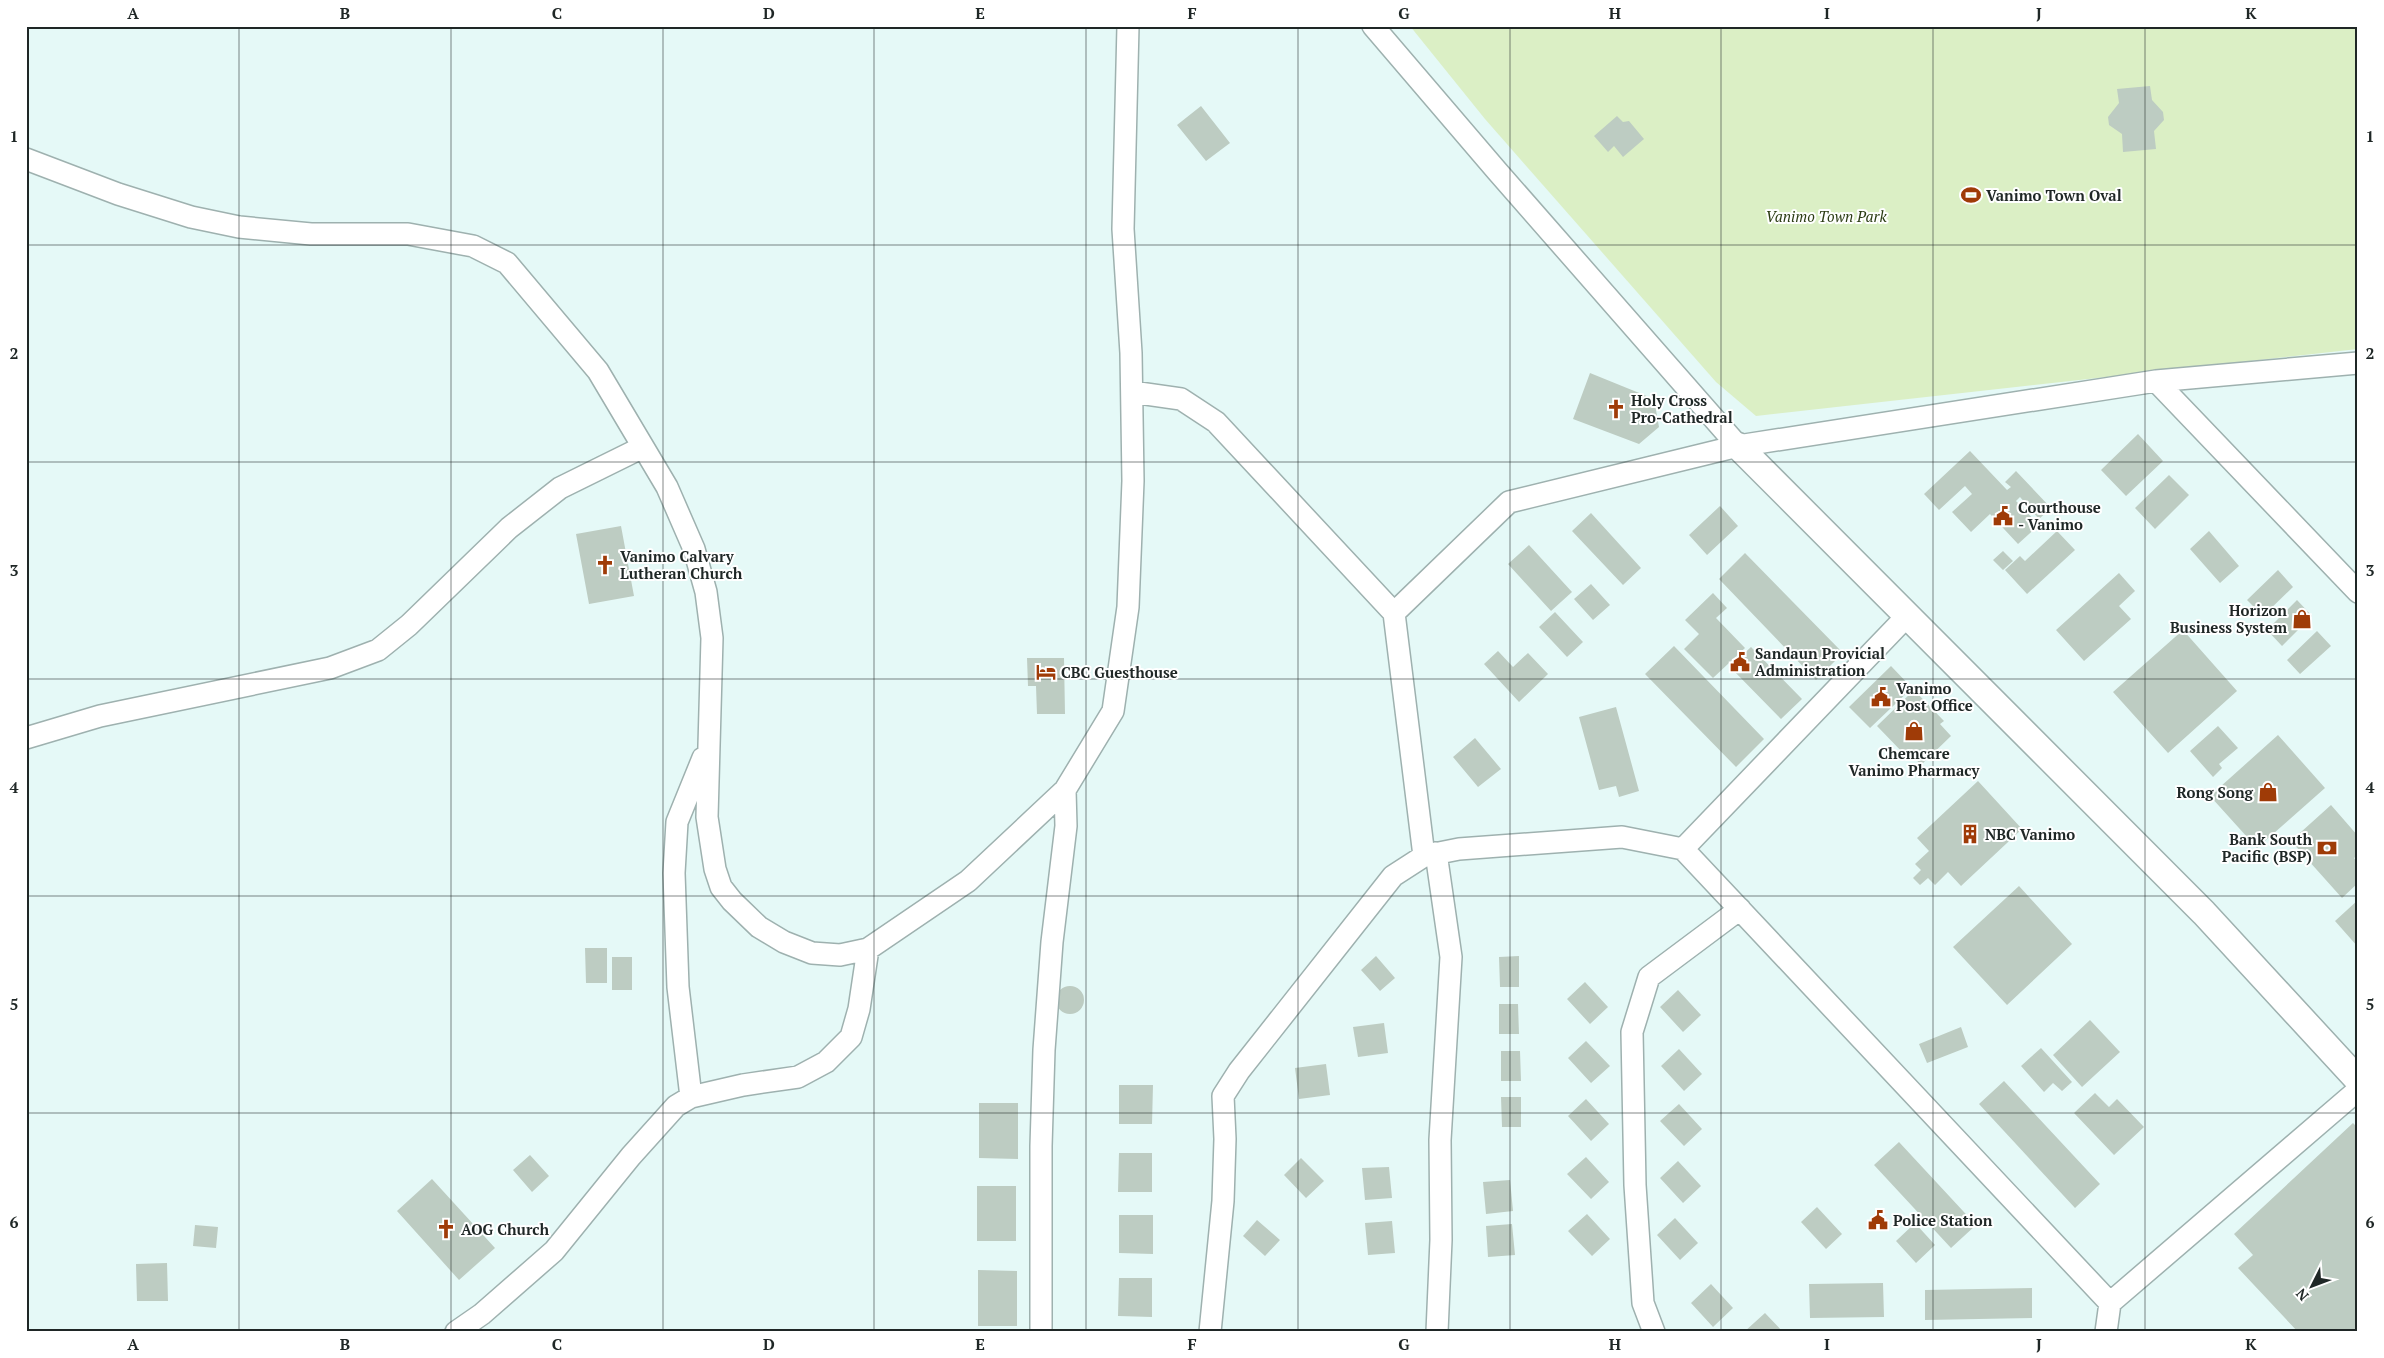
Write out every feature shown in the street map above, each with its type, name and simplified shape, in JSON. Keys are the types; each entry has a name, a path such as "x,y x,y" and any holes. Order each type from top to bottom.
{"street":[{"path":"26,159 118,194 190,217 239,227 311,234 408,234 473,246 507,263 598,371 667,487 694,549 706,592 712,638 707,817 715,870 721,887 732,901 759,927 784,942 812,953 840,955 868,949 968,881 1065,790 1113,711 1128,607 1133,481 1131,353 1123,229 1128,26"},
{"path":"1373,26 1496,171 1738,446 2204,913 2358,1080"},
{"path":"1394,613 1509,502 1738,446 2156,381 2358,363"},
{"path":"2156,381 2358,592"},
{"path":"1132,392 1181,399 1216,422 1394,613 1430,854 1451,956 1440,1140 1441,1240 1437,1332"},
{"path":"26,738 100,716 330,668 378,650 409,625 516,522 560,488 643,447"},
{"path":"1683,849 1907,616"},
{"path":"691,1097 678,987 674,873 677,822 708,746"},
{"path":"1041,1332 1041,1146 1044,1050 1052,942 1066,826 1065,790"},
{"path":"1210,1332 1223,1201 1225,1139 1223,1096 1239,1071 1394,876 1430,854 1460,849 1622,837 1683,849 2110,1303"},
{"path":"1654,1332 1643,1304 1635,1185 1632,1032 1649,977 1740,909"},
{"path":"456,1332 482,1314 554,1251 631,1156 676,1106 691,1097 743,1085 798,1076 826,1062 851,1037 859,1008 868,949"},
{"path":"2106,1332 2110,1303 2358,1090"}],"green space":[{"name":"Vanimo Town Park","path":"1410,26 2358,26 2358,349 1756,416 1716,382 1485,119"}],"building":[{"path":"2150,86 2152,100 2163,112 2164,120 2154,131 2156,149 2123,152 2122,134 2109,125 2108,117 2119,103 2117,89"},
{"path":"1201,106 1230,143 1206,161 1177,125"},
{"path":"1617,116 1623,122 1629,121 1644,139 1623,157 1614,146 1608,152 1594,136"},
{"name":"Holy Cross Pro-Cathedral","path":"1590,373 1654,399 1659,427 1639,444 1573,419"},
{"path":"2138,434 2163,461 2126,496 2101,470"},
{"path":"1970,451 2007,490 2011,487 2005,482 2016,471 2051,508 2039,519 2020,497 2016,501 2039,525 2018,544 1990,514 1971,532 1952,512 1972,494 1965,486 1939,510 1924,494"},
{"path":"2169,475 2189,495 2155,529 2135,508"},
{"path":"1720,506 1738,526 1707,555 1689,535"},
{"path":"1591,513 1641,568 1623,585 1572,531"},
{"name":"Vanimo Calvary Lutheran Church","path":"621,526 634,596 589,604 576,534"},
{"path":"2057,531 2075,550 2027,594 2005,570 2020,556 2025,561"},
{"path":"2209,531 2239,566 2220,583 2190,549"},
{"path":"1529,545 1572,592 1551,611 1508,564"},
{"path":"2003,551 2013,561 2003,570 1993,560"},
{"path":"1745,553 1843,653 1816,680 1719,579"},
{"path":"2278,570 2293,587 2263,616 2247,600"},
{"path":"2119,573 2135,591 2119,606 2131,619 2084,661 2056,630"},
{"path":"1591,584 1610,605 1593,620 1574,599"},
{"path":"1713,593 1727,608 1716,618 1745,648 1713,678 1684,649 1699,634 1685,620"},
{"path":"2297,600 2312,616 2282,646 2267,630"},
{"path":"1555,612 1583,642 1567,657 1539,627"},
{"path":"2183,630 2237,691 2168,753 2113,692"},
{"path":"2317,631 2331,646 2300,674 2287,660"},
{"path":"1674,646 1764,739 1736,767 1645,674"},
{"path":"1751,647 1802,699 1781,719 1730,667"},
{"path":"1498,651 1513,667 1528,653 1548,674 1519,702 1484,664"},
{"name":"CBC Guesthouse","path":"1027,658 1064,658 1065,714 1037,714 1036,686 1028,686"},
{"name":"Vanimo Post Office","path":"1891,666 1912,688 1870,728 1849,707"},
{"name":"Chemcare Vanimo Pharmacy","path":"1914,690 1944,721 1940,724 1951,736 1921,765 1909,752 1905,755 1877,726"},
{"path":"1616,707 1639,791 1619,797 1616,786 1599,790 1579,717"},
{"path":"2218,726 2238,748 2219,764 2222,768 2213,777 2190,751"},
{"name":"Rong Song","path":"2278,735 2325,788 2257,848 2210,796"},
{"path":"1475,738 1501,769 1478,787 1453,757"},
{"name":"NBC Vanimo","path":"1978,781 2022,829 1961,886 1948,872 1935,885 1928,878 1920,885 1913,878 1921,870 1915,864 1929,851 1917,838"},
{"name":"Bank South Pacific (BSP)","path":"2331,805 2358,836 2358,855 2354,858 2358,863 2358,883 2342,898 2291,841"},
{"path":"2019,886 2072,944 2007,1005 1953,947"},
{"path":"2358,900 2358,947 2335,921"},
{"path":"585,948 607,948 607,983 586,983"},
{"path":"1376,956 1395,978 1380,991 1361,970"},
{"path":"1519,956 1519,987 1500,987 1499,957"},
{"path":"612,957 632,957 632,990 612,990"},
{"path":"1585,982 1608,1007 1590,1024 1567,999"},
{"path":"1070,986 1080,990 1084,1000 1080,1010 1070,1014 1060,1010 1056,1000 1060,990"},
{"path":"1678,990 1701,1015 1683,1032 1660,1007"},
{"path":"1499,1004 1518,1004 1519,1034 1499,1034"},
{"path":"2090,1020 2120,1052 2082,1087 2053,1055"},
{"path":"1384,1023 1388,1053 1358,1057 1353,1027"},
{"path":"1961,1027 1968,1047 1927,1063 1919,1044"},
{"path":"1586,1041 1610,1066 1591,1083 1568,1058"},
{"path":"2041,1048 2072,1082 2062,1091 2053,1083 2044,1092 2021,1066"},
{"path":"1679,1049 1702,1074 1684,1091 1661,1066"},
{"path":"1501,1051 1520,1051 1521,1081 1501,1081"},
{"path":"1326,1064 1330,1095 1299,1099 1295,1068"},
{"path":"2004,1081 2100,1184 2075,1208 1979,1104"},
{"path":"1119,1085 1153,1085 1152,1124 1119,1124"},
{"path":"2095,1093 2109,1107 2117,1099 2144,1127 2114,1155 2074,1113"},
{"path":"1501,1097 1521,1097 1521,1127 1502,1127"},
{"path":"1586,1099 1609,1124 1591,1141 1568,1116"},
{"path":"979,1103 1018,1103 1018,1159 979,1158"},
{"path":"1679,1104 1702,1129 1684,1146 1660,1121"},
{"path":"2353,1123 2358,1128 2358,1332 2298,1332 2238,1268 2253,1255 2234,1234"},
{"path":"1899,1142 1976,1225 1951,1248 1874,1165"},
{"path":"1119,1153 1152,1153 1152,1192 1118,1192"},
{"path":"530,1155 549,1176 532,1192 513,1170"},
{"path":"1586,1157 1609,1182 1591,1199 1567,1174"},
{"path":"1301,1158 1324,1181 1306,1198 1284,1175"},
{"path":"1678,1161 1701,1186 1683,1203 1660,1178"},
{"path":"1389,1167 1392,1198 1365,1200 1362,1168"},
{"name":"AOG Church","path":"432,1179 495,1248 459,1280 397,1211"},
{"path":"1510,1180 1513,1211 1486,1214 1483,1182"},
{"path":"977,1186 1016,1186 1016,1241 977,1241"},
{"path":"1817,1207 1842,1234 1826,1249 1801,1222"},
{"path":"1587,1214 1610,1239 1592,1256 1568,1231"},
{"path":"1119,1215 1153,1215 1153,1254 1119,1253"},
{"path":"1675,1218 1698,1243 1680,1260 1657,1235"},
{"path":"1257,1220 1280,1240 1265,1256 1243,1236"},
{"path":"1392,1221 1395,1253 1368,1255 1365,1223"},
{"path":"1915,1223 1935,1245 1916,1263 1896,1241"},
{"path":"1512,1224 1515,1255 1488,1257 1486,1226"},
{"path":"195,1225 218,1227 216,1248 193,1246"},
{"path":"167,1263 168,1301 137,1301 136,1264"},
{"path":"978,1270 1017,1271 1017,1326 978,1326"},
{"path":"1119,1278 1152,1278 1152,1317 1118,1316"},
{"path":"1883,1283 1884,1317 1810,1318 1809,1284"},
{"path":"1711,1284 1733,1308 1713,1327 1691,1303"},
{"path":"2032,1288 2032,1318 1925,1320 1925,1290"},
{"path":"1765,1313 1783,1332 1744,1332"}],"place":[{"name":"Vanimo Town Oval","path":"1971,195"},
{"name":"Holy Cross Pro-Cathedral","path":"1616,409"},
{"name":"Courthouse - Vanimo","path":"2003,516"},
{"name":"Vanimo Calvary Lutheran Church","path":"605,565"},
{"name":"Horizon Business System","path":"2302,619"},
{"name":"Sandaun Provicial Administration","path":"1740,662"},
{"name":"CBC Guesthouse","path":"1046,672"},
{"name":"Vanimo Post Office","path":"1881,697"},
{"name":"Chemcare Vanimo Pharmacy","path":"1914,731"},
{"name":"Rong Song","path":"2268,792"},
{"name":"NBC Vanimo","path":"1970,834"},
{"name":"Bank South Pacific (BSP)","path":"2327,848"},
{"name":"Police Station","path":"1878,1220"},
{"name":"AOG Church","path":"446,1229"}]}
